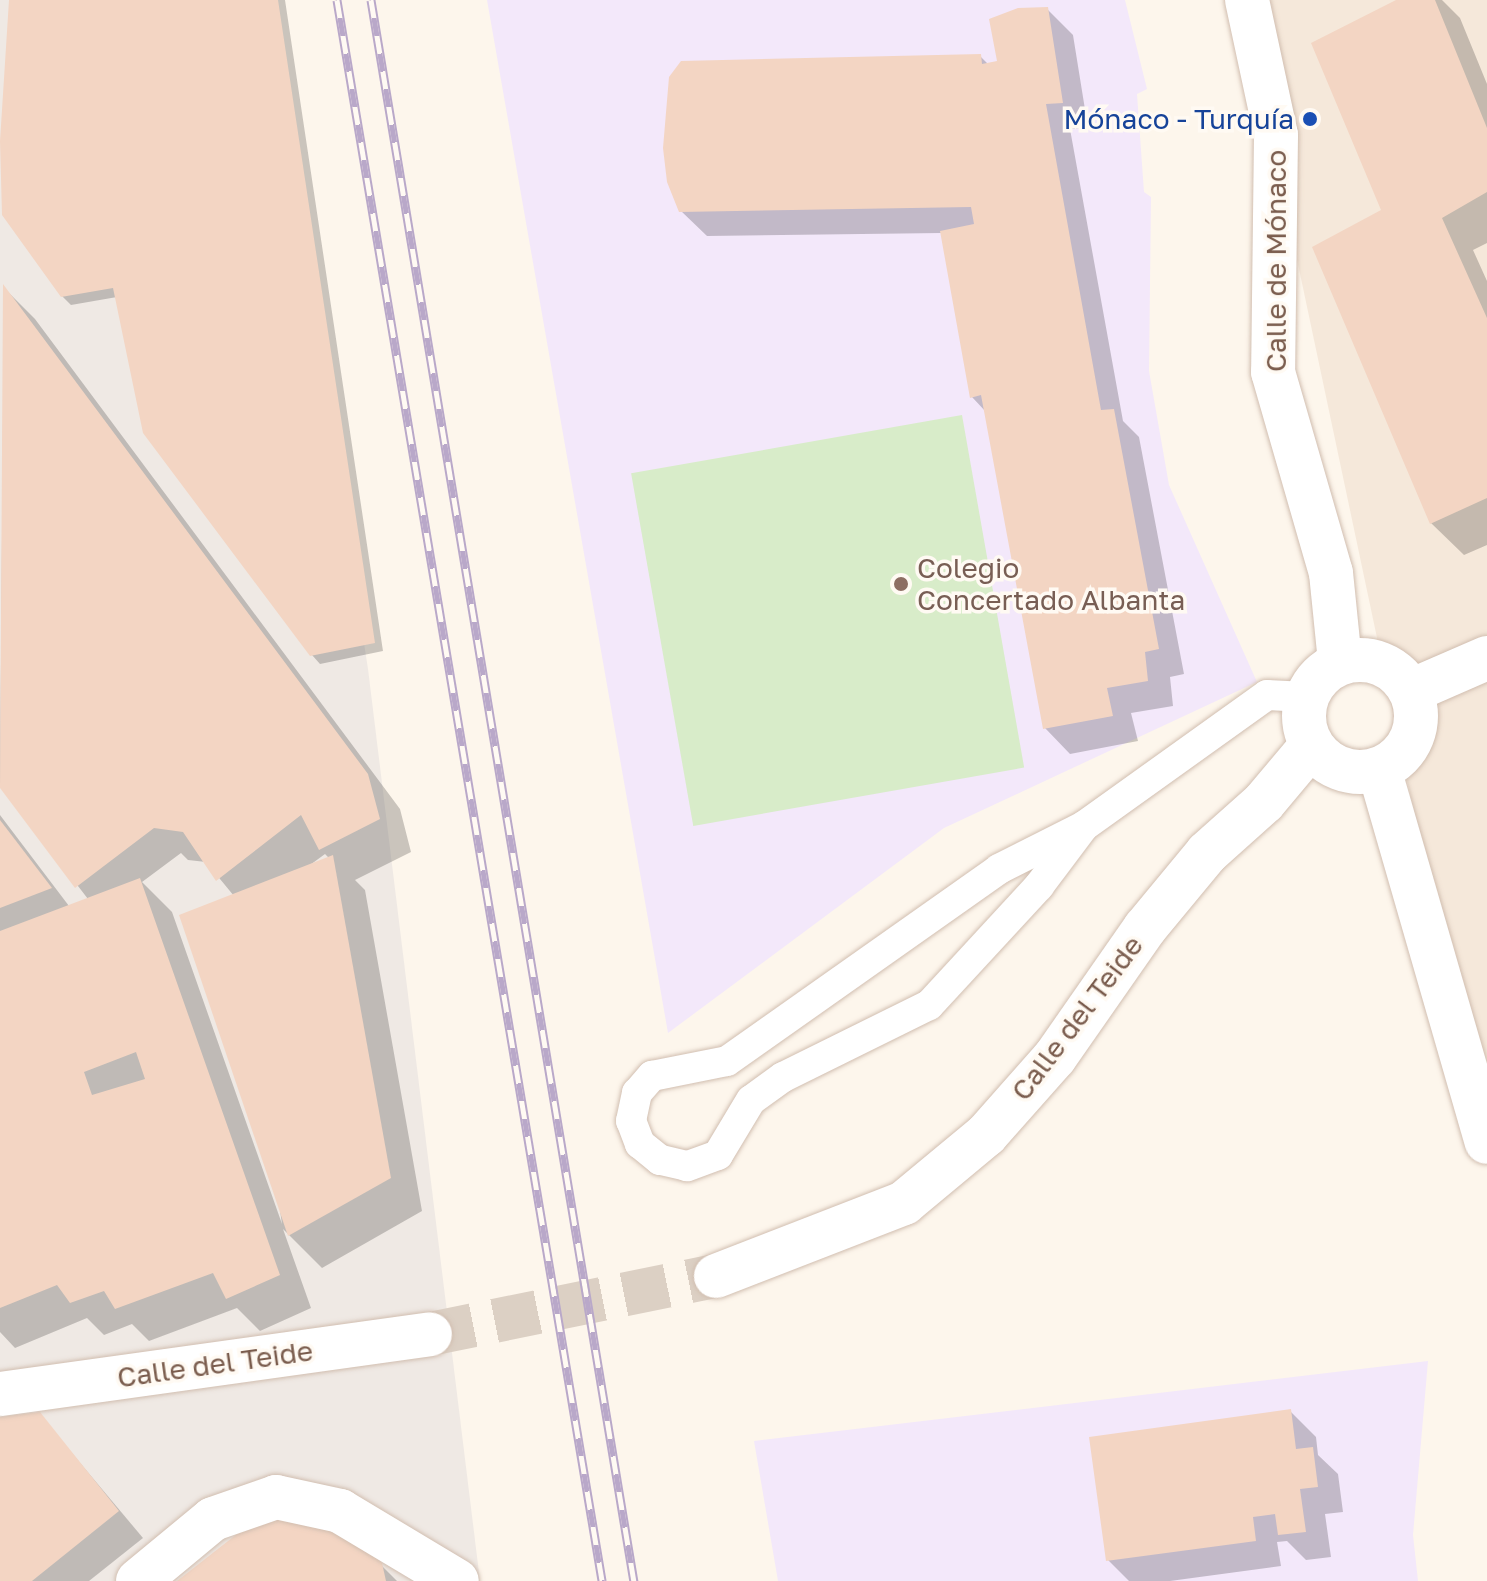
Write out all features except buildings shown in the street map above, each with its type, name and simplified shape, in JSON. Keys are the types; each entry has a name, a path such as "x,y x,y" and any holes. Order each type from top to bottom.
{"street":[{"name":"Calle de Mónaco","path":"1247,0 1276,135 1273,372 1331,573 1340,662"},
{"path":"1411,691 1487,658"},
{"path":"1340,662 1381,664 1402,677 1411,691 1417,714 1413,737 1399,756 1379,769 1340,770 1311,746 1303,721 1306,697 1320,675 1340,662"},
{"name":"Calle del Teide","path":"716,1276 904,1203 986,1135 1055,1057 1154,917 1311,746"},
{"path":"1379,769 1487,1142"},
{"name":"Calle del Teide","path":"0,1394 430,1334"},
{"path":"138,1581 213,1519 276,1497 340,1511 457,1581"}],"lane":[{"path":"1084,826 1039,886 929,1005 783,1077 751,1100 718,1155 687,1166 660,1160 640,1144 631,1121 637,1093 652,1076 727,1061 999,869 1084,826 1267,695 1306,697"}],"shaded area":[{"path":"0,0 265,0 368,669 480,1581 0,1581"},
{"name":"Colegio Concertado Albanta","path":"487,0 1125,0 1147,89 1137,94 1144,192 1151,197 1149,371 1169,485 1257,682 944,828 668,1033"},
{"path":"1230,0 1487,0 1487,1158 1284,198"},
{"path":"1428,1361 1413,1535 1418,1581 778,1581 754,1441"}],"green space":[{"path":"962,415 1024,768 693,826 631,473"}],"tunnel":[{"path":"430,1334 716,1276"}],"railway":[{"path":"337,0 602,1581"},
{"path":"371,0 634,1581"}],"place":[{"name":"Mónaco - Turquía","path":"1310,119"},
{"name":"Colegio Concertado Albanta","path":"901,584"}]}
